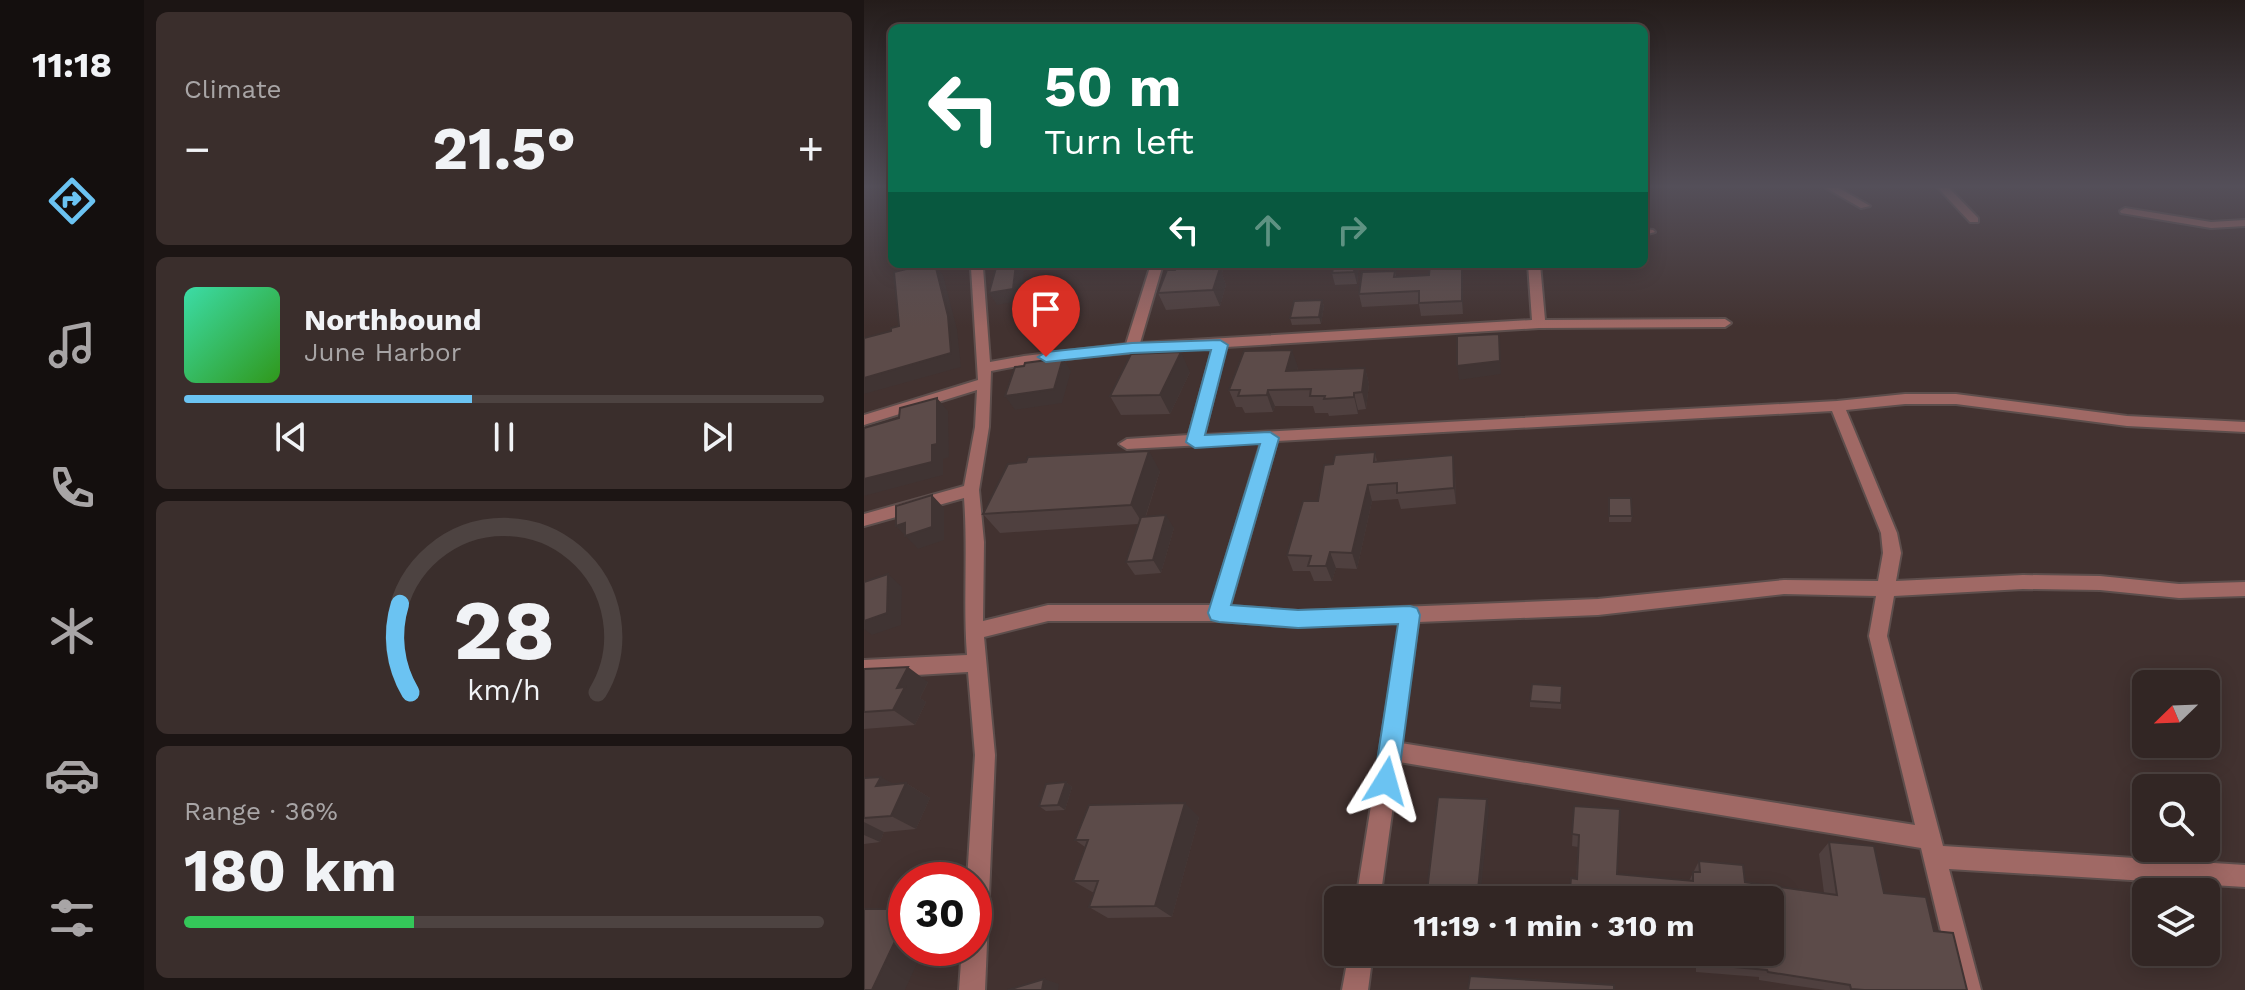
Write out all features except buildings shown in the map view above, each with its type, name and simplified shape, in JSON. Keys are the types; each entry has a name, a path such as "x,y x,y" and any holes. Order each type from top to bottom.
{"street":[{"path":"972,990 985,755 974,631 976,542 971,490 985,375 977,268"},
{"path":"1132,348 1156,268"},
{"path":"1534,268 1539,324"},
{"path":"864,420 1024,360 1132,348 1539,324 1725,323"},
{"path":"1195,442 1220,345"},
{"path":"1127,444 1837,406 1905,399 1956,399 2127,421 2245,427"},
{"path":"1837,406 1889,533 1892,553 1878,636 1968,990"},
{"path":"1219,613 1270,438"},
{"path":"864,520 971,490"},
{"path":"974,631 1048,613 1219,613 1298,619 1598,607 1784,587 1885,589 2023,582 2100,583 2179,591 2245,589"},
{"path":"1370,886 1410,615"},
{"path":"864,669 978,663"},
{"path":"1390,751 1931,848 2245,876"},
{"path":"1355,990 1359,966"}],"route":[{"path":"1046,357 1132,348 1220,345 1195,442 1270,438 1219,613 1298,619 1410,615 1386,781"}]}
